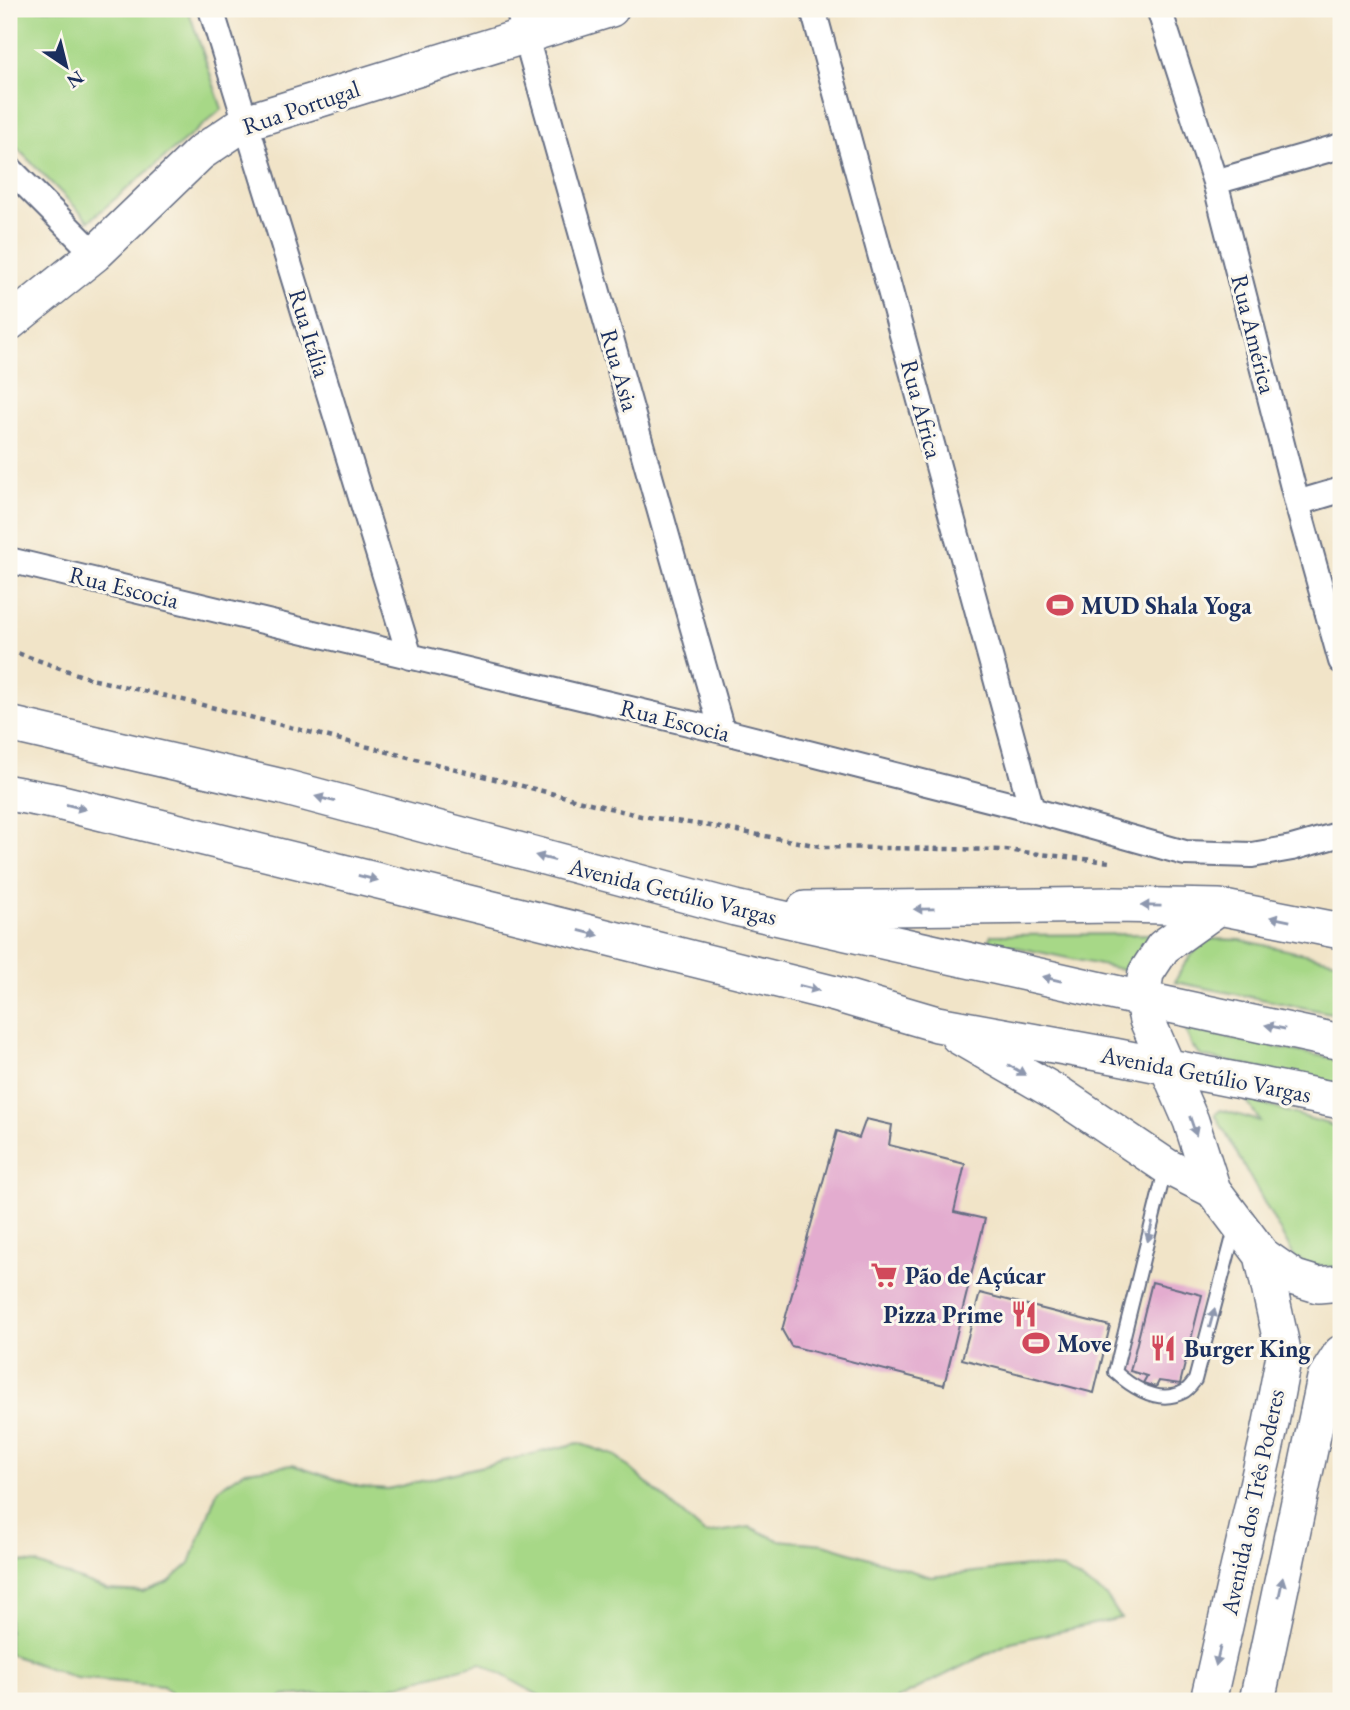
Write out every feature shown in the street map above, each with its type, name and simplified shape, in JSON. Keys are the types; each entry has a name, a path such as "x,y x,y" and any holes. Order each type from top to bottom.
{"main road":[{"name":"Rua Portugal","path":"9,323 95,254 200,153 246,122 522,22 611,9"},
{"name":"Avenida Getúlio Vargas","path":"9,724 283,787 735,908 1341,1042"},
{"name":"Avenida Getúlio Vargas","path":"9,793 835,994 937,1024 1341,1101"},
{"path":"1142,999 1146,973 1163,947 1219,906"},
{"path":"735,908 1219,906 1341,932"},
{"name":"Avenida dos Três Poderes","path":"1142,999 1147,1020 1191,1121 1213,1191 1262,1255 1284,1355 1208,1701"},
{"path":"937,1024 1062,1096 1166,1166 1213,1191"},
{"path":"1262,1255 1295,1278 1318,1285 1341,1283"},
{"name":"Avenida dos Três Poderes","path":"1256,1701 1325,1378 1341,1353"}],"street":[{"name":"Rua Itália","path":"211,9 410,657"},
{"name":"Rua Africa","path":"813,9 1032,810"},
{"name":"Rua América","path":"1159,9 1215,182 1297,503 1341,661"},
{"name":"Rua Asia","path":"522,22 722,731"},
{"path":"1215,182 1341,146"},
{"path":"9,168 95,254"},
{"path":"1297,503 1341,490"},
{"name":"Rua Escocia","path":"9,559 722,731 1032,810 1185,853 1252,855 1292,848 1341,834"}],"lane":[{"path":"1166,1166 1115,1372 1129,1384 1151,1395 1171,1396 1185,1392 1195,1380 1237,1222"}],"path":[{"path":"9,650 90,679 180,699 641,816 825,847 1005,850 1115,863"}],"green space":[{"path":"9,9 188,9 222,109 89,221 9,140"},
{"path":"1156,934 1128,971 988,941 991,935"},
{"path":"1211,939 1241,940 1341,962 1341,1015 1175,982 1189,958"},
{"path":"1185,1029 1341,1060 1341,1086 1201,1056 1192,1046"},
{"path":"1245,1099 1341,1128 1341,1269 1308,1264 1295,1258 1215,1114 1221,1110 1260,1121"},
{"path":"578,1443 616,1456 705,1534 750,1527 778,1540 824,1544 931,1577 1027,1566 1063,1569 1106,1596 1121,1618 1011,1642 893,1701 549,1701 481,1663 383,1689 283,1696 277,1701 178,1701 163,1686 76,1678 9,1654 9,1560 37,1564 108,1590 143,1592 169,1582 190,1563 218,1489 245,1471 292,1465 360,1487 388,1489"}],"building":[{"name":"Pão de Açúcar","path":"866,1119 892,1125 889,1145 965,1164 954,1212 985,1219 944,1385 791,1346 782,1330 837,1131 859,1138"},
{"name":"Burger King","path":"1152,1282 1202,1295 1180,1384 1159,1381 1156,1387 1143,1383 1147,1376 1130,1371"},
{"path":"980,1293 1110,1326 1094,1393 962,1359"}],"place":[{"name":"MUD Shala Yoga","path":"1060,605"},
{"name":"Pão de Açúcar","path":"884,1275"},
{"name":"Pizza Prime","path":"1024,1314"},
{"name":"Move","path":"1036,1343"},
{"name":"Burger King","path":"1163,1348"}]}
